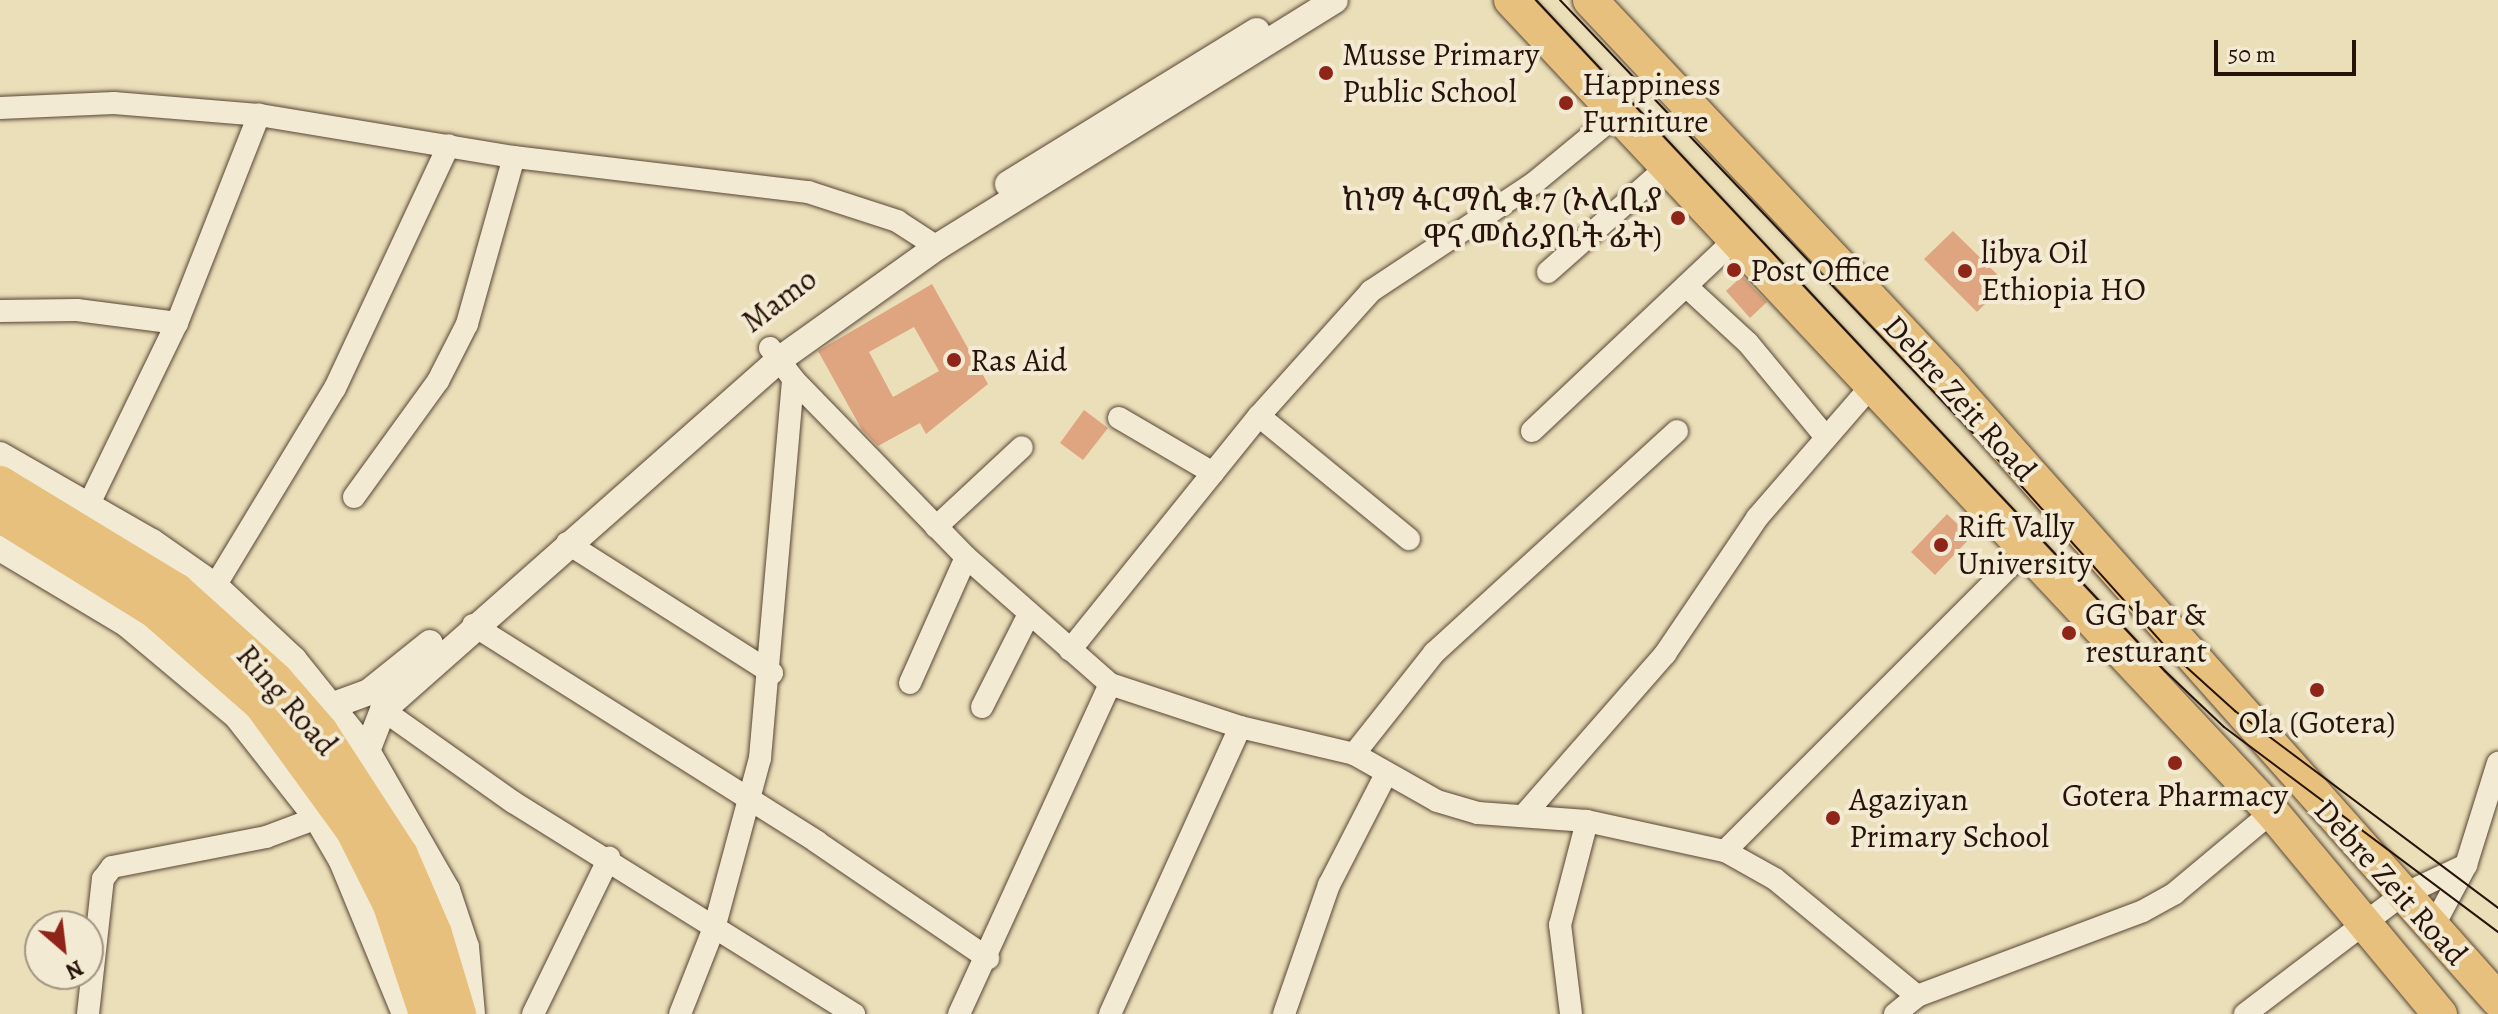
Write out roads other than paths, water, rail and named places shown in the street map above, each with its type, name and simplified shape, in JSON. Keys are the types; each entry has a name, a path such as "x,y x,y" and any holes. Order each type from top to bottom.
{"highway":[{"name":"Ring Road","path":"0,484 176,591 284,690 354,781 400,855 434,934 458,1014"},
{"name":"Ring Road","path":"0,514 155,610 261,703 353,829 391,905 427,1014"}],"main road":[{"name":"Debre Zeit Road","path":"1511,0 1875,382 2026,550 2272,812 2440,1014"},
{"name":"Debre Zeit Road","path":"1590,0 1947,380 2490,992"}],"street":[{"name":"Mamo","path":"331,706 390,678 932,241 1198,79 1308,0"},
{"path":"1198,79 1335,0"},
{"path":"0,108 114,103 259,115 514,157 808,192 932,241"},
{"path":"1070,650 1259,416 1371,291 1534,183 1619,113"},
{"path":"88,506 177,323 259,115"},
{"path":"215,586 335,388 449,145"},
{"path":"354,497 438,381 467,324 514,157"},
{"path":"1548,272 1669,165"},
{"path":"1532,431 1737,238"},
{"path":"1686,286 1748,343 1825,436"},
{"path":"0,311 77,310 177,323"},
{"path":"781,362 966,557 1110,684 1240,727 1354,754 1437,801 1478,813 1525,814 1587,821 1725,851 1775,879 1917,996"},
{"path":"367,751 383,710 473,625 781,362"},
{"path":"680,1014 715,925 750,801 772,673 781,362"},
{"path":"1525,814 1665,654 1757,518 1875,382"},
{"path":"1259,416 1409,539"},
{"path":"1119,418 1213,473"},
{"path":"1354,754 1434,653 1677,431"},
{"path":"936,527 1022,447"},
{"path":"0,455 215,586 274,640 331,706 367,751 447,890 466,947 472,1014"},
{"path":"567,543 772,673"},
{"path":"0,548 127,624 183,667 236,715 317,818 342,861 405,1014"},
{"path":"1725,851 2026,550"},
{"path":"910,683 966,557"},
{"path":"982,707 1029,614"},
{"path":"473,625 750,801 988,958"},
{"path":"959,1014 988,958 1110,684"},
{"path":"383,710 513,802 609,858 854,1014"},
{"path":"1110,1014 1240,727"},
{"path":"2432,929 2466,865 2498,763"},
{"path":"1284,1014 1329,885 1386,774"},
{"path":"1895,1014 1917,996 2143,911 2175,893 2272,812"},
{"path":"88,1014 103,879 112,867 266,837 317,818"},
{"path":"1571,1014 1560,925 1587,821"},
{"path":"533,1014 609,858"},
{"path":"2245,1014 2402,895 2466,865"}],"tram line":[{"path":"1536,0 2165,671 2224,727 2498,932"},
{"path":"1560,0 1990,451 2173,655 2235,711 2498,908"}],"place":[{"name":"Musse Primary Public School","path":"1326,73"},
{"name":"Happiness Furniture","path":"1566,103"},
{"name":"ከነማ ፋርማሲ ቁ.7 (ኦሊቢያ ዋና መስሪያቤት ፊት)","path":"1678,218"},
{"name":"Post Office","path":"1734,270"},
{"name":"libya Oil Ethiopia HO","path":"1965,271"},
{"name":"Ras Aid","path":"954,360"},
{"name":"Rift Vally University","path":"1941,545"},
{"name":"GG bar & resturant","path":"2069,633"},
{"name":"Ola (Gotera)","path":"2317,690"},
{"name":"Gotera Pharmacy","path":"2175,763"},
{"name":"Agaziyan Primary School","path":"1833,818"}]}
